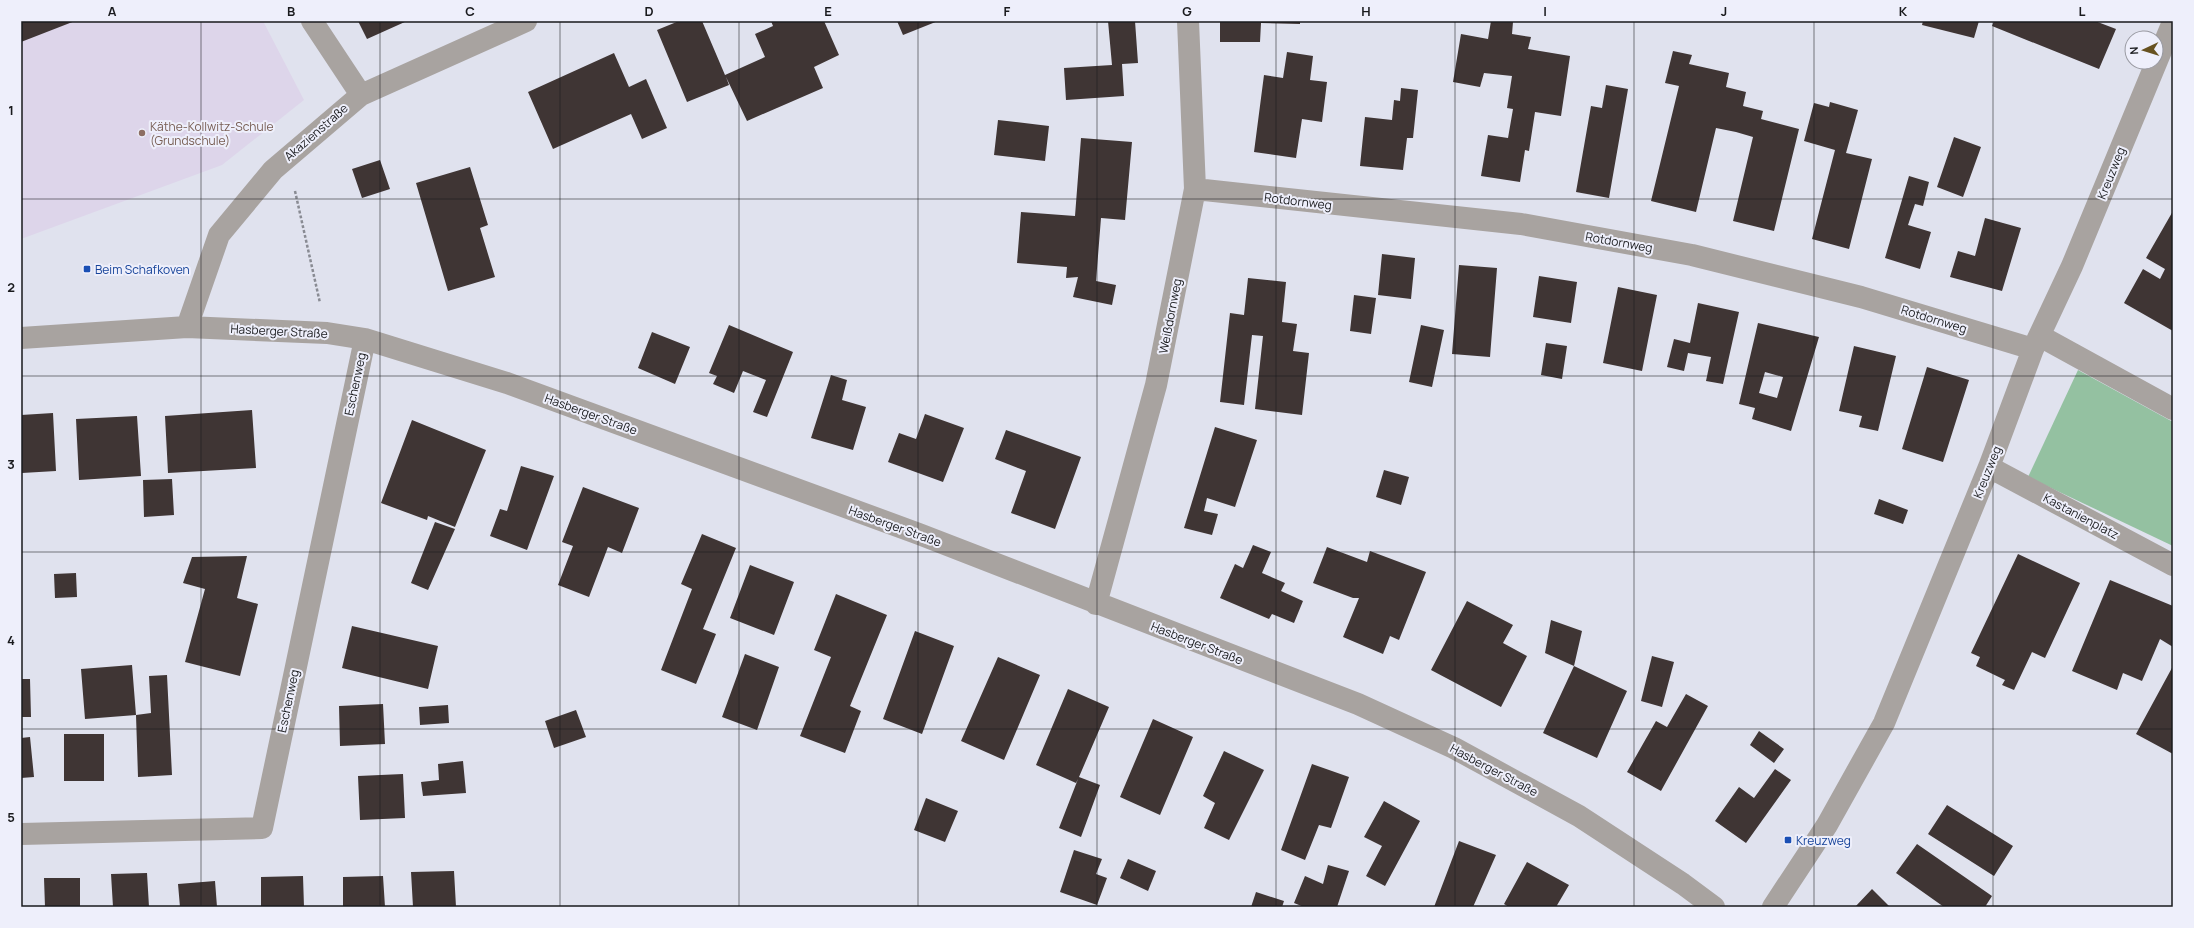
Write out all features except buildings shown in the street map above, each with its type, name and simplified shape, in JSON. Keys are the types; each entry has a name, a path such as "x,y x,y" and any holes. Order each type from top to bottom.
{"street":[{"path":"312,21 361,95"},
{"name":"Akazienstraße","path":"187,327 220,235 273,170 287,157 361,95 526,21"},
{"name":"Weißdornweg","path":"1096,604 1156,385 1195,188 1188,21"},
{"name":"Kreuzweg","path":"1773,907 1827,825 1884,723 1989,468 2037,342 2072,266 2173,22"},
{"name":"Rotdornweg","path":"1195,188 1521,224 1692,255 2037,342"},
{"name":"Hasberger Straße","path":"21,338 187,327 327,333 365,339 507,383 919,534 1096,604 1358,704 1454,748 1579,816 1684,884 1714,907"},
{"name":"Eschenweg","path":"21,834 262,828 365,339"},
{"path":"2037,342 2173,409"},
{"name":"Kastanienplatz","path":"1989,468 2173,565"}],"path":[{"path":"287,157 327,333"}],"shaded area":[{"name":"Käthe-Kollwitz-Schule (Grundschule)","path":"21,21 263,21 304,100 222,165 21,239"}],"green space":[{"path":"2078,370 2173,422 2173,546 2028,477"}],"place":[{"name":"Käthe-Kollwitz-Schule (Grundschule)","path":"142,133"},
{"name":"Beim Schafkoven","path":"87,269"},
{"name":"Kreuzweg","path":"1788,840"}]}
